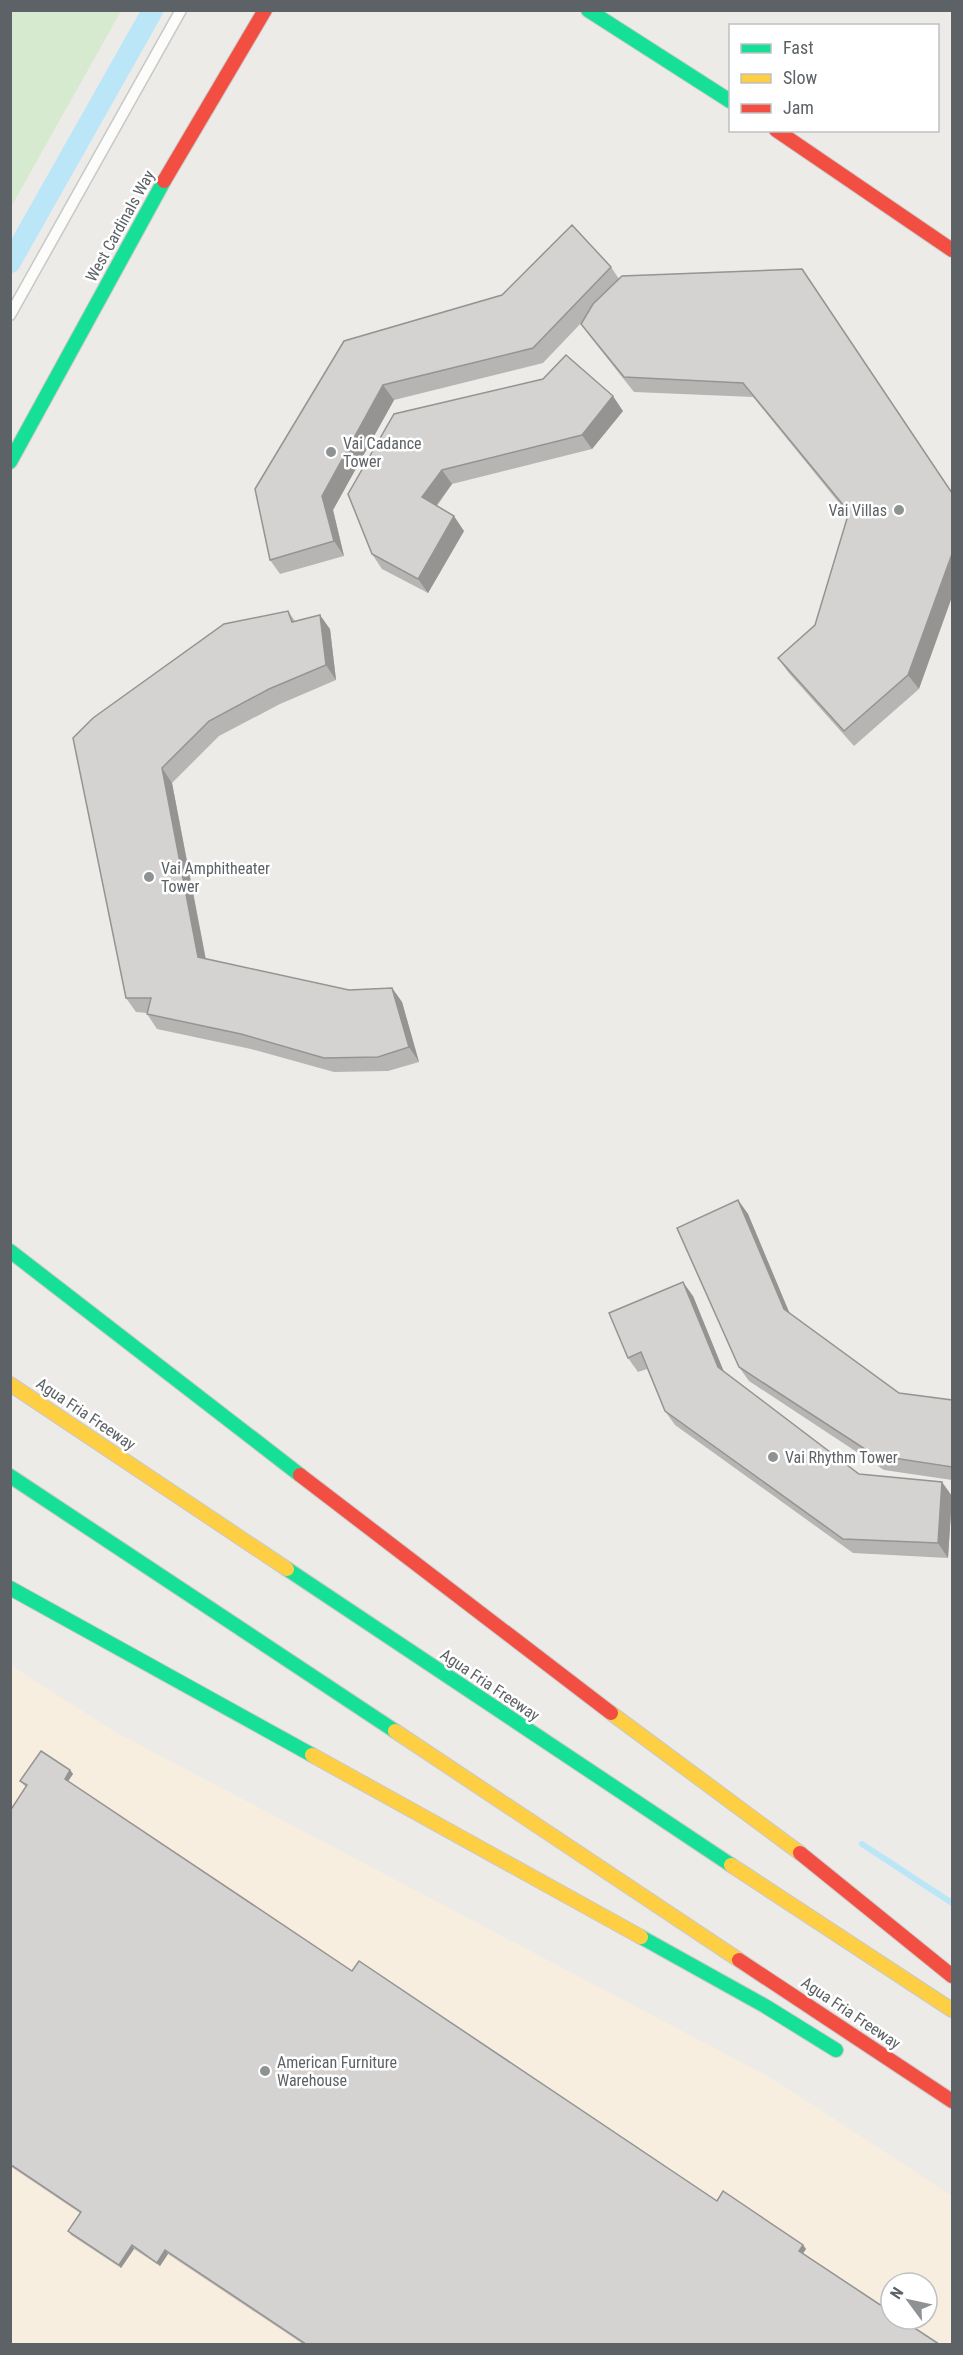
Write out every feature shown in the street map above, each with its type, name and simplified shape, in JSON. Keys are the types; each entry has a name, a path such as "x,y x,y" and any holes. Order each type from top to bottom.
{"main road":[{"name":"West Cardinals Way","path":"10,462 176,158 265,10"},
{"path":"588,10 729,100"},
{"path":"779,132 952,250"},
{"path":"10,1251 579,1690 803,1856 952,1976"},
{"name":"Agua Fria Freeway","path":"10,1384 560,1752 952,2010"},
{"name":"Agua Fria Freeway","path":"10,1476 952,2101"},
{"path":"10,1588 804,2028 851,2060"}],"lane":[{"path":"10,315 181,10"}],"shaded area":[{"name":"American Furniture Warehouse","path":"10,1665 115,1732 773,2079 952,2196 952,2344 11,2344"}],"green space":[{"path":"10,11 121,11 11,207"}],"building":[{"name":"Vai Cadance Tower","path":"572,225 611,267 533,348 383,385 322,496 334,541 270,560 255,489 344,341 502,295"},
{"name":"Vai Villas","path":"802,269 952,493 952,554 908,675 844,731 778,658 815,625 849,512 743,383 624,377 581,324 593,304 622,276"},
{"name":"Vai Cadance Tower","path":"566,355 613,396 582,435 442,470 422,497 454,516 418,579 372,554 348,494 394,414 543,379"},
{"name":"Vai Amphitheater Tower","path":"288,611 292,622 320,615 326,665 269,689 209,721 162,768 198,957 349,990 392,988 409,1047 378,1057 324,1058 241,1034 147,1014 151,998 126,998 73,738 93,718 224,624"},
{"name":"Vai Rhythm Tower","path":"738,1200 784,1309 899,1393 952,1400 952,1467 874,1455 739,1367 677,1228"},
{"name":"Vai Rhythm Tower","path":"683,1282 718,1367 859,1474 942,1482 938,1543 843,1539 665,1411 641,1352 628,1358 609,1313"},
{"name":"American Furniture Warehouse","path":"41,1751 70,1770 65,1779 352,1971 359,1961 717,2201 723,2191 803,2245 799,2251 879,2304 879,2331 919,2331 939,2344 306,2344 165,2250 157,2263 132,2245 119,2265 68,2231 81,2212 10,2164 10,1811 27,1785 20,1781"}],"waterway":[{"path":"10,263 153,10"},
{"path":"862,1844 952,1903"}],"traffic: fast":[{"path":"588,10 729,100"},
{"path":"10,462 164,181"},
{"path":"10,1251 300,1475"},
{"path":"10,1476 395,1731"},
{"path":"287,1569 731,1865"},
{"path":"10,1588 312,1755"},
{"path":"641,1937 765,2006 836,2050"}],"traffic: slow":[{"path":"10,1384 287,1569"},
{"path":"611,1713 800,1853"},
{"path":"395,1731 739,1960"},
{"path":"312,1755 641,1937"},
{"path":"731,1865 952,2010"}],"traffic: jam":[{"path":"164,181 265,10"},
{"path":"779,132 952,250"},
{"path":"300,1475 611,1713"},
{"path":"800,1853 952,1976"},
{"path":"739,1960 952,2101"}],"place":[{"name":"Vai Cadance Tower","path":"331,452"},
{"name":"Vai Villas","path":"899,510"},
{"name":"Vai Amphitheater Tower","path":"149,877"},
{"name":"Vai Rhythm Tower","path":"773,1457"},
{"name":"American Furniture Warehouse","path":"265,2071"}]}
